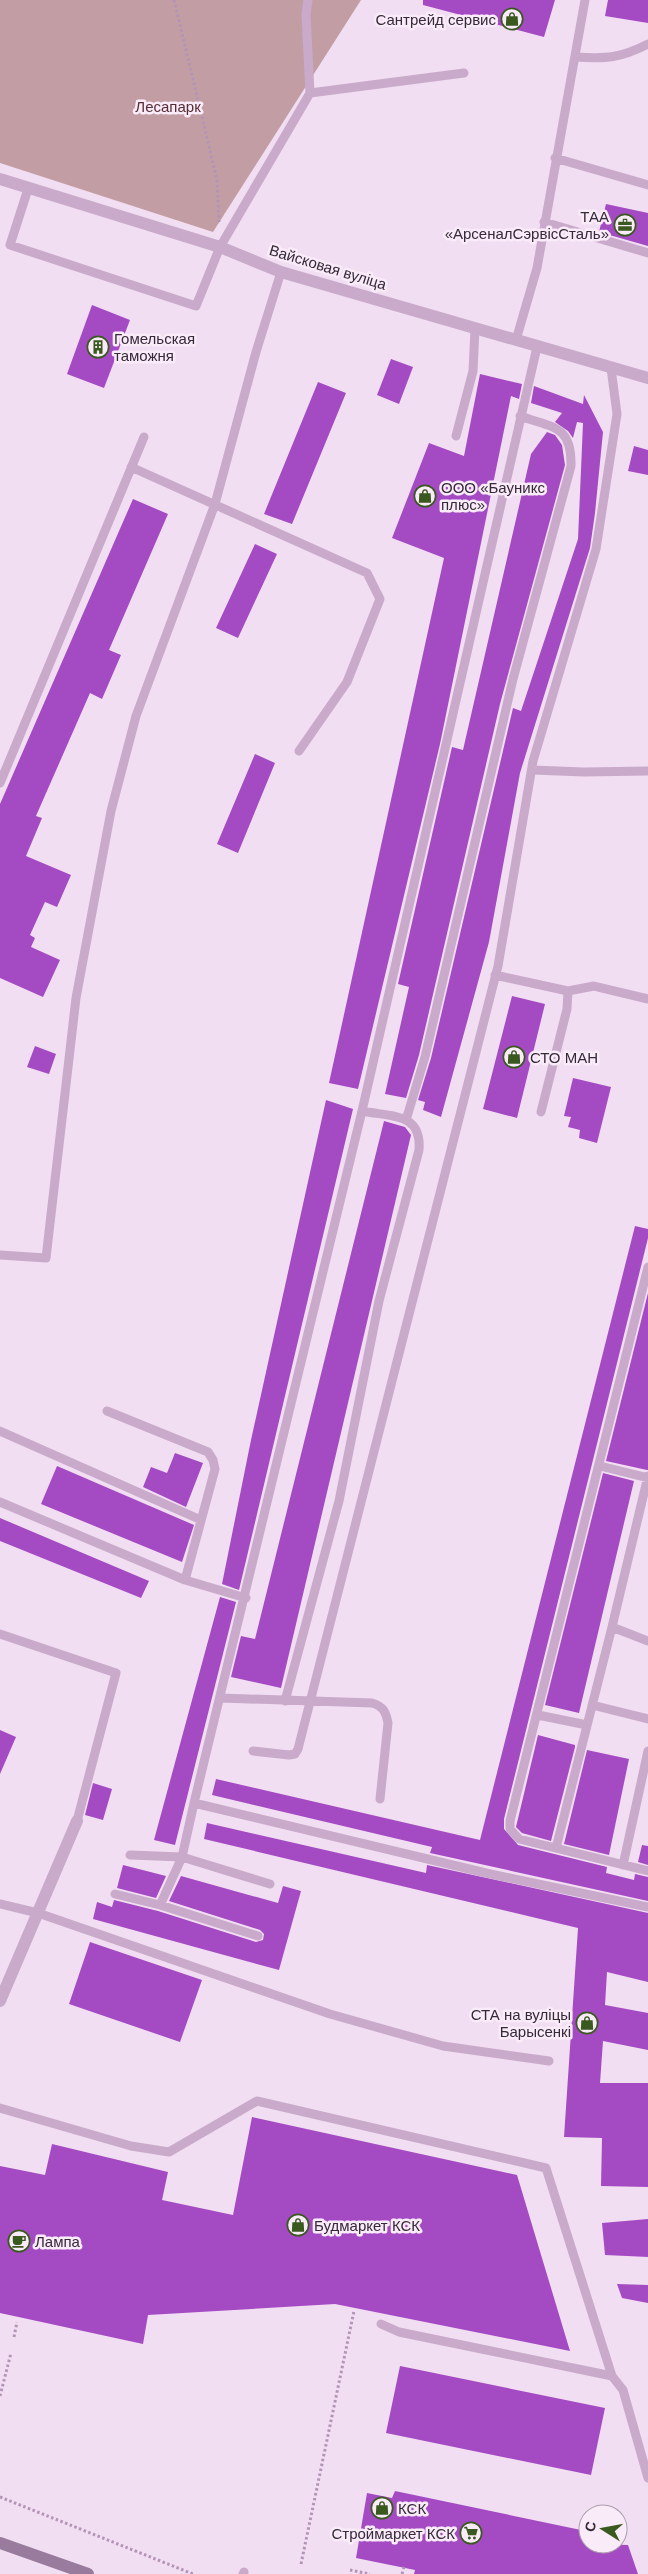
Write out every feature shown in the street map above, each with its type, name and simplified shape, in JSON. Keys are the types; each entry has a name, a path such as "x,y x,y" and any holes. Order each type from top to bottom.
{"main road":[{"path":"0,2543 88,2574"}],"street":[{"name":"Вайсковая вуліца","path":"0,180 220,247 281,272 648,378"},
{"path":"0,2001 77,1821"}],"lane":[{"path":"28,189 10,246 196,306 220,247 310,93 306,14 308,0"},
{"path":"516,340 537,268 555,158 576,57 585,0"},
{"path":"576,57 610,59 630,53 648,44"},
{"path":"310,93 464,73"},
{"path":"555,158 648,185"},
{"path":"544,222 648,253"},
{"path":"0,1255 46,1258 76,998 111,811 136,716 215,504 256,352 281,272"},
{"path":"456,436 473,371 475,329"},
{"path":"160,1905 182,1857 246,1598 362,1111 537,347"},
{"path":"253,1750 295,1754 309,1702 495,975 532,770 596,549 617,414 611,368"},
{"path":"406,1120 425,1057 513,679 571,466 571,447 567,437 554,428 520,416"},
{"path":"0,783 144,437"},
{"path":"131,467 367,573 380,599 347,682 299,751"},
{"path":"532,770 584,772 648,771"},
{"path":"495,975 568,991 594,986 648,999"},
{"path":"541,1112 567,1009 568,991"},
{"path":"285,1701 339,1501 379,1301 420,1150 418,1130 406,1120 362,1111"},
{"path":"648,1266 510,1829 519,1839 648,1870"},
{"path":"107,1411 208,1452 213,1460 214,1469 185,1580"},
{"path":"0,1431 201,1520"},
{"path":"556,1848 648,1478 600,1466"},
{"path":"0,1502 185,1580 246,1598"},
{"path":"612,1627 648,1641"},
{"path":"0,1634 116,1673 77,1821"},
{"path":"221,1698 372,1703 380,1705 386,1713 388,1722 380,1799"},
{"path":"592,1705 648,1719"},
{"path":"538,1715 587,1725"},
{"path":"623,1865 648,1751"},
{"path":"194,1803 486,1873 648,1908"},
{"path":"130,1855 182,1857 270,1884"},
{"path":"115,1894 160,1905 258,1936"},
{"path":"0,1904 38,1913 330,2014 443,2046 549,2061"},
{"path":"0,2108 131,2146 169,2152 257,2101 546,2168 612,2376 623,2390 648,2478"},
{"path":"380,2324 399,2332 612,2376"}],"path":[{"path":"174,0 217,180 220,247"},
{"path":"301,2564 354,2310"},
{"path":"14,2337 17,2322"},
{"path":"0,2396 11,2353"},
{"path":"0,2497 193,2574"},
{"path":"402,2574 404,2568"},
{"path":"350,2570 370,2574"}],"green space":[{"name":"Лесапарк","path":"0,0 361,0 213,232 0,163"}],"building":[{"name":"Сантрейд сервис","path":"423,0 555,0 544,37 423,5"},
{"path":"608,0 648,0 648,23 605,16"},
{"name":"ТАА «АрсеналСэрвісСталь»","path":"606,204 648,213 648,246 599,232"},
{"name":"Гомельская таможня","path":"92,305 130,320 104,388 67,374"},
{"path":"391,359 413,367 399,404 377,395"},
{"path":"480,374 522,384 519,399 511,396 440,744 358,1089 329,1083 444,558 392,538 429,443 464,456"},
{"path":"318,382 346,393 292,524 264,514"},
{"path":"534,386 583,404 584,395 603,432 595,513 590,548 520,773 489,942 441,1117 423,1110 425,1102 418,1100 431,1058 513,708 521,711 578,539 583,423 577,422 573,438 568,431 555,422 562,413 531,403"},
{"path":"547,432 555,435 562,445 565,465 500,704 419,1055 406,1098 385,1094 409,987 398,984 452,747 463,750 531,454"},
{"path":"634,446 648,450 648,475 628,471"},
{"path":"133,499 168,514 109,650 121,655 102,699 90,693 36,816 42,818 26,856 71,875 57,907 45,902 30,935 35,938 31,947 60,960 43,997 0,978 0,804"},
{"path":"255,544 277,554 238,638 216,628"},
{"path":"255,754 275,763 238,853 217,844"},
{"name":"СТО МАН","path":"512,996 545,1004 517,1118 483,1109"},
{"path":"35,1046 56,1054 49,1074 27,1067"},
{"path":"573,1078 611,1087 597,1143 579,1138 580,1130 568,1127 571,1117 564,1116"},
{"path":"326,1100 353,1109 239,1590 222,1584 251,1440"},
{"path":"384,1121 405,1127 411,1135 281,1688 231,1677 241,1636 255,1639"},
{"path":"635,1226 648,1229 648,1238 504,1819 504,1829 518,1845 607,1867 606,1873 634,1880 635,1874 648,1877 648,1901 430,1853 432,1847 212,1795 216,1779 480,1840"},
{"path":"648,1293 648,1470 647,1470 606,1461"},
{"path":"175,1453 203,1463 186,1507 143,1487 151,1467 167,1473"},
{"path":"57,1466 194,1525 182,1562 41,1504"},
{"path":"603,1473 634,1481 579,1713 545,1705"},
{"path":"0,1518 149,1581 141,1598 0,1541"},
{"path":"220,1597 236,1602 175,1845 154,1840"},
{"path":"0,1730 16,1737 0,1774"},
{"path":"538,1735 575,1745 551,1841 522,1833 516,1827"},
{"path":"587,1750 629,1759 609,1855 564,1844"},
{"path":"93,1783 112,1789 103,1820 85,1815"},
{"path":"207,1823 426,1873 427,1865 648,1913 648,1982 607,1972 605,2005 648,2013 648,2050 603,2041 600,2083 648,2083 648,2187 601,2186 602,2138 564,2137 578,1928 204,1839"},
{"path":"642,1845 648,1846 648,1865 638,1862"},
{"path":"123,1865 166,1876 156,1898 117,1888"},
{"path":"181,1876 278,1903 283,1886 301,1891 279,1970 93,1919 97,1902 112,1907 114,1900 158,1911 256,1942 263,1940 264,1934 260,1930 169,1901"},
{"path":"90,1942 202,1980 180,2042 69,2004"},
{"path":"252,2117 517,2175 570,2351 335,2304 148,2315 143,2344 0,2313 0,2166 45,2175 52,2144 168,2172 162,2200 233,2215"},
{"path":"648,2219 648,2257 605,2255 602,2223"},
{"path":"617,2284 648,2285 648,2303 622,2298"},
{"path":"400,2366 605,2408 591,2475 386,2433"},
{"name":"Строймаркет КСК","path":"395,2491 578,2529 578,2554 628,2554 628,2545 638,2574 414,2574 415,2570 356,2558 367,2493 392,2498"}],"place":[{"name":"Сантрейд сервис","path":"512,19"},
{"name":"ТАА «АрсеналСэрвісСталь»","path":"625,225"},
{"name":"Гомельская таможня","path":"98,347"},
{"name":"ООО «Бауникс плюс»","path":"425,496"},
{"name":"СТО МАН","path":"514,1057"},
{"name":"СТА на вуліцы Барысенкі","path":"587,2023"},
{"name":"Будмаркет КСК","path":"298,2225"},
{"name":"Лампа","path":"19,2241"},
{"name":"КСК","path":"382,2508"},
{"name":"Строймаркет КСК","path":"471,2533"}]}
